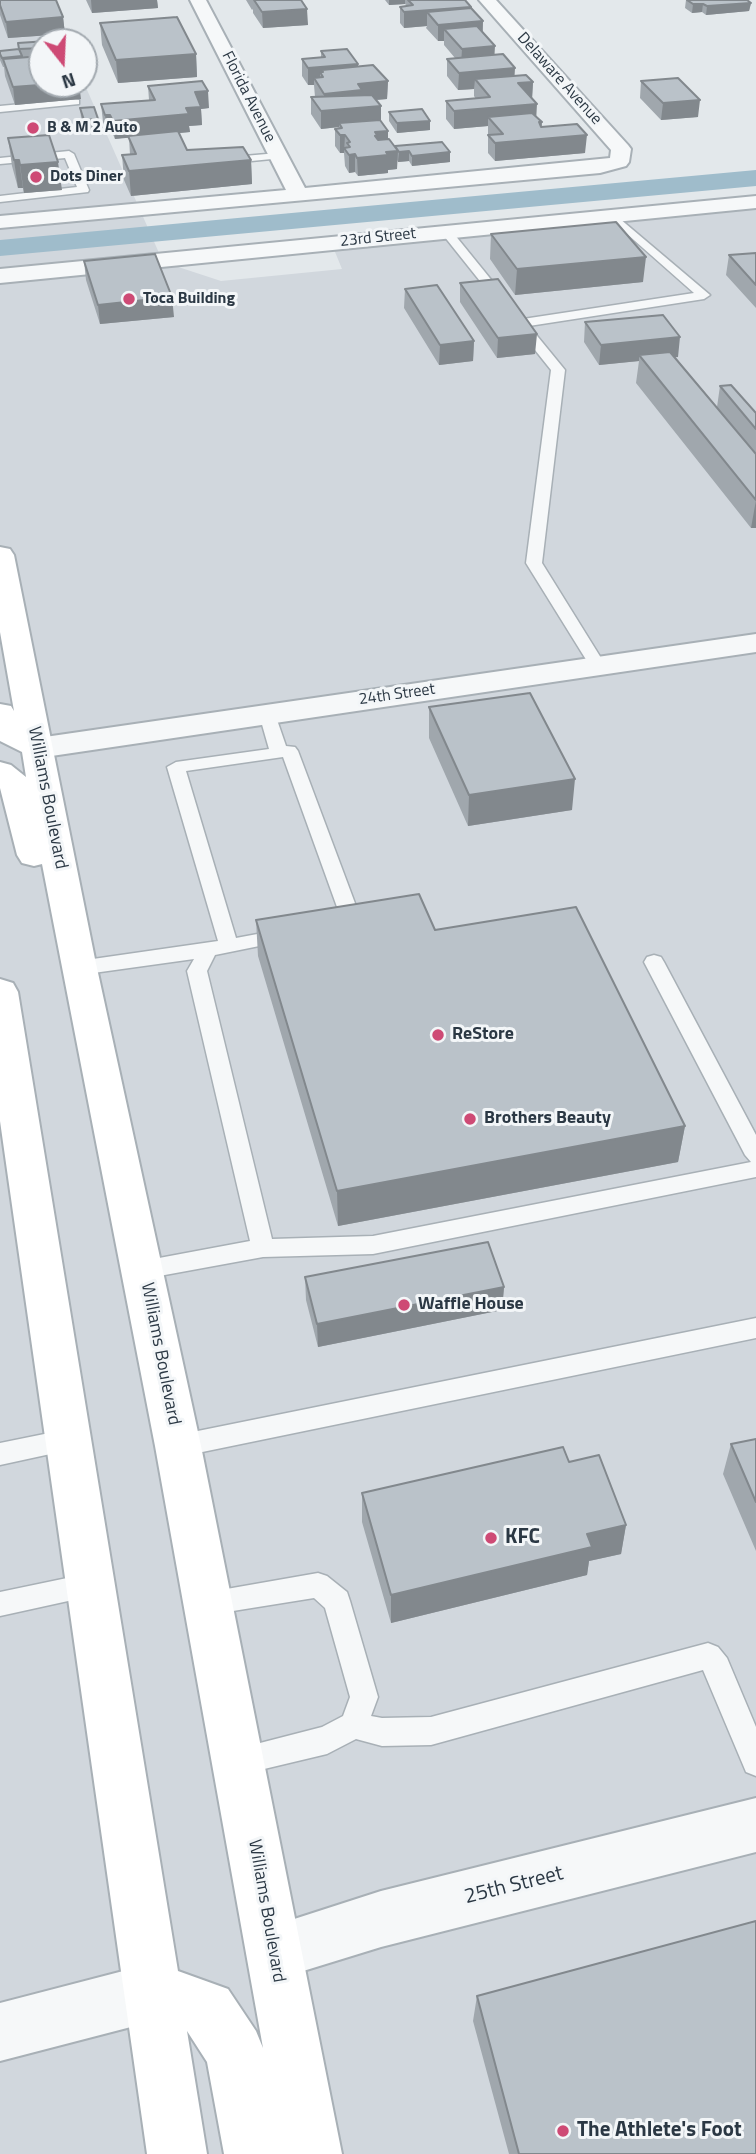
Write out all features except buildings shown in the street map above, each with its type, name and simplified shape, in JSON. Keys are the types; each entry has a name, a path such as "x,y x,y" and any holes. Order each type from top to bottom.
{"main road":[{"name":"Williams Boulevard","path":"0,555 79,968 178,1446 312,2154"},
{"path":"0,713 8,733 38,748"},
{"path":"0,772 17,786 35,861 63,881"},
{"path":"0,992 5,1060 69,1440 177,2154"},
{"path":"154,1992 208,2010 235,2052 254,2154"}],"street":[{"name":"Florida Avenue","path":"198,0 298,194"},
{"name":"Delaware Avenue","path":"298,194 586,169 619,162 621,149 618,145 487,0"},
{"path":"0,222 298,194"},
{"name":"23rd Street","path":"0,276 756,202"},
{"name":"24th Street","path":"38,748 756,643"},
{"name":"25th Street","path":"274,1952 381,1919 756,1825"},
{"path":"0,2032 154,1992"}],"lane":[{"path":"0,108 75,102"},
{"path":"0,161 69,155 93,214"},
{"path":"207,162 278,156"},
{"path":"0,199 84,190"},
{"path":"521,323 704,295 613,216"},
{"path":"446,232 558,370 534,564 598,666"},
{"path":"267,715 279,753"},
{"path":"229,946 176,767 289,751 352,922 325,928"},
{"path":"79,968 208,950 298,933"},
{"path":"208,950 197,971 263,1248"},
{"path":"654,962 756,1155"},
{"path":"143,1270 263,1248 373,1245 756,1170"},
{"path":"178,1446 756,1328"},
{"path":"0,1454 69,1440"},
{"path":"0,1604 91,1585"},
{"path":"208,1603 318,1585 337,1601 364,1697 354,1725 327,1740 239,1760"},
{"path":"354,1725 382,1732 431,1731 708,1656 717,1667 756,1762"}],"shaded area":[{"path":"0,0 47,0 60,28 28,28 28,98 91,98 163,262 221,281 342,269 333,247 756,207 756,2154 0,2154"}],"waterway":[{"path":"0,248 756,178"}],"place":[{"name":"B & M 2 Auto","path":"33,128"},
{"name":"Dots Diner","path":"36,177"},
{"name":"Toca Building","path":"129,299"},
{"name":"ReStore","path":"438,1035"},
{"name":"Brothers Beauty","path":"470,1119"},
{"name":"Waffle House","path":"404,1305"},
{"name":"KFC","path":"491,1538"},
{"name":"The Athlete's Foot","path":"563,2131"}]}
